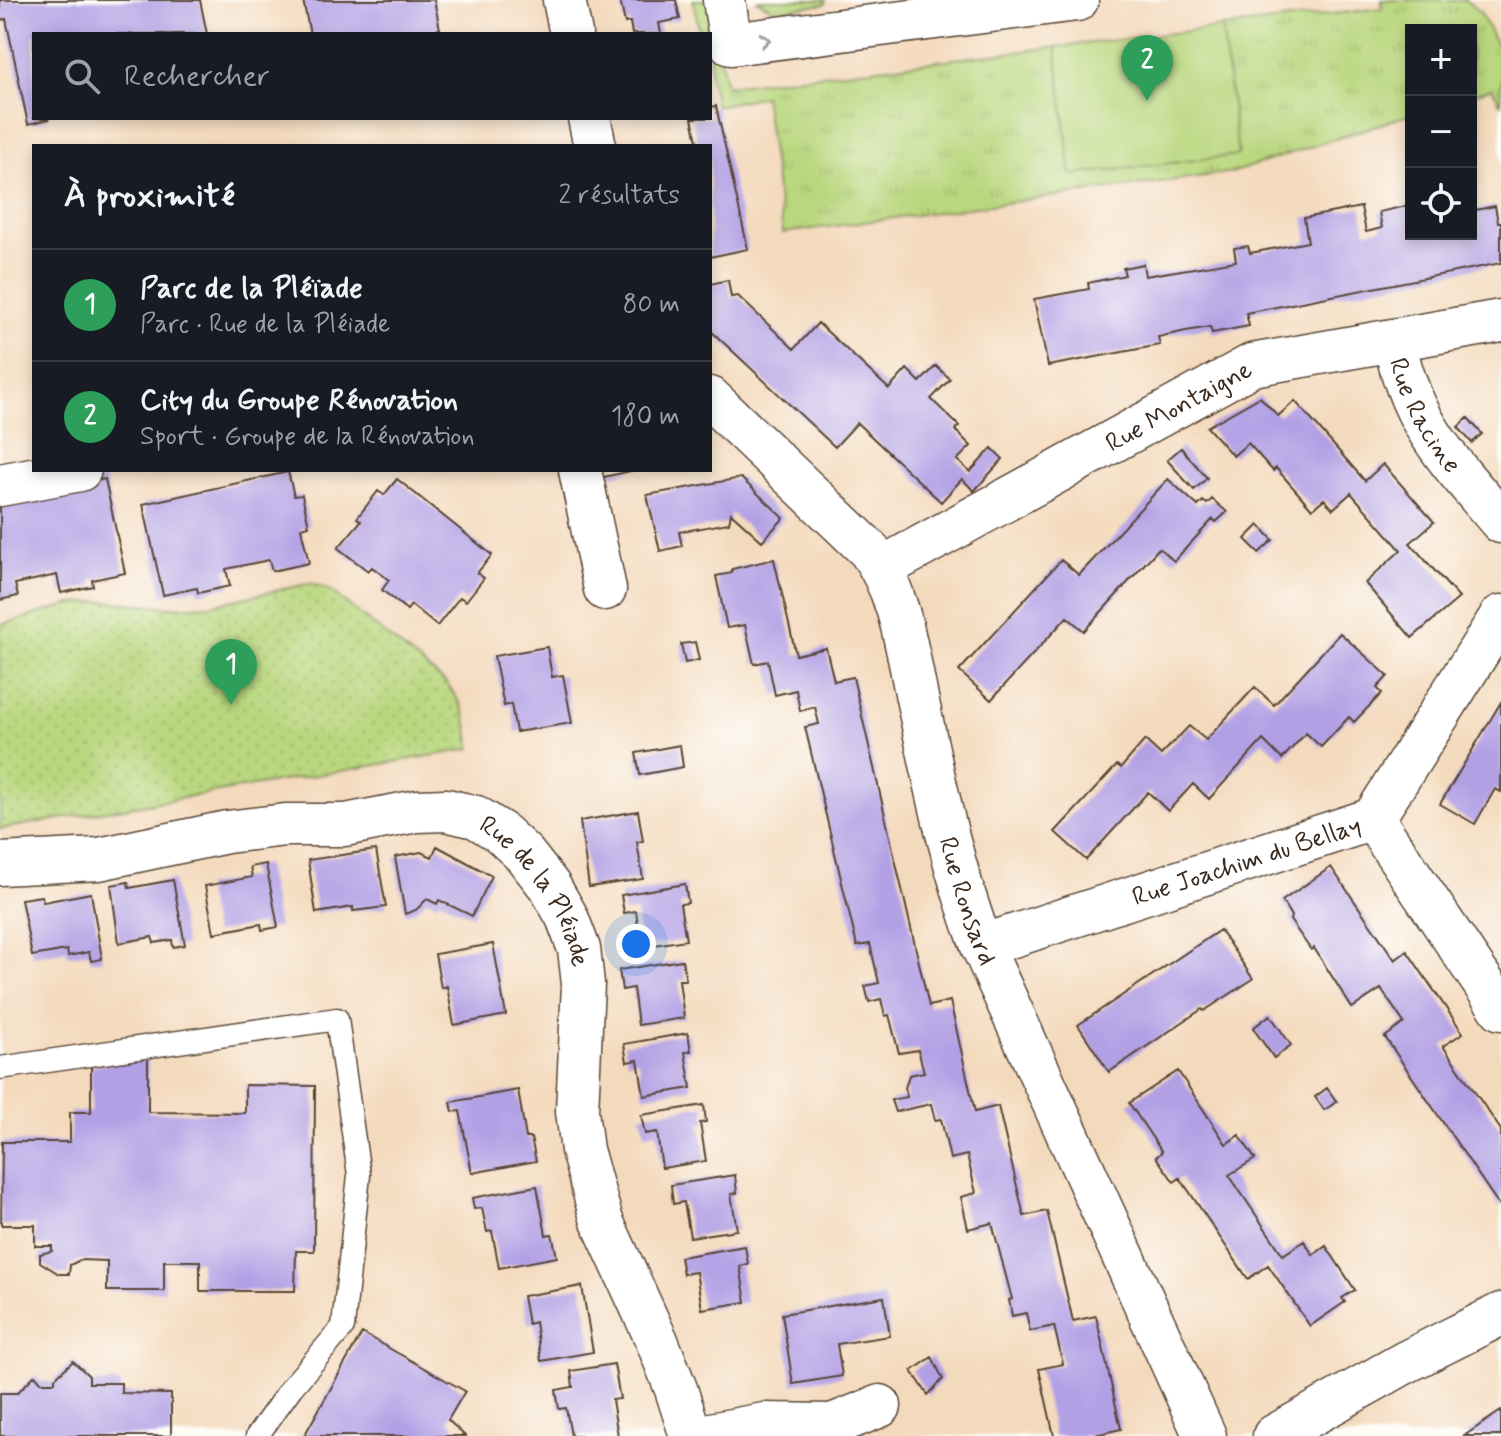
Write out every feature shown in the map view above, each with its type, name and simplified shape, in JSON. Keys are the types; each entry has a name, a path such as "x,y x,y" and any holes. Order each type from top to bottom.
{"street":[{"path":"564,0 571,32"},
{"path":"724,0 731,44 1077,0"},
{"path":"589,120 595,144"},
{"name":"Rue Montaigne","path":"882,568 1252,365 1501,321"},
{"name":"Rue Racine","path":"1394,340 1400,371 1414,409 1437,446 1501,522"},
{"name":"Rue Ronsard","path":"712,400 869,550 882,568 897,606 948,842 967,907 1205,1436"},
{"path":"0,485 69,472"},
{"path":"580,472 605,589"},
{"name":"Rue Joachim du Bellay","path":"982,946 1373,819 1501,616"},
{"name":"Rue de la Pléiade","path":"0,864 99,859 227,832 285,825 345,825 417,811 446,810 476,817 500,832 524,854 550,887 567,917 579,949 583,984 577,1111 582,1150 602,1221 657,1341 691,1436"},
{"path":"1373,819 1501,1009"},
{"path":"1274,1436 1404,1363 1501,1314"},
{"path":"700,1436 764,1424 832,1425 880,1406"}],"lane":[{"path":"0,1068 337,1019 359,1175 343,1327 291,1388 257,1436"}],"green space":[{"path":"693,0 710,0 726,86 1056,47 1071,175 1238,155 1222,27 1382,8 1382,0 1465,0 1480,12 1501,53 1501,105 1492,88 1477,93 1477,24 1405,24 1405,116 1234,172 783,233 764,96 716,106 712,87 712,32 700,32"},
{"path":"756,0 826,0 825,4 776,11"},
{"path":"1222,27 1238,155 1071,175 1056,47"},
{"path":"311,583 331,591 446,683 464,713 471,749 0,829 0,625 71,604 103,601 172,607 211,605"}],"building":[{"path":"0,0 200,0 207,32 32,32 32,120 46,120 28,124 6,19 0,20"},
{"path":"303,0 434,0 440,29 426,32 310,32"},
{"path":"620,0 676,0 680,19 659,23 661,32 632,32 630,22 625,23"},
{"path":"716,106 748,249 712,257 712,144 698,144 692,120 712,120 712,107"},
{"path":"1405,206 1405,240 1477,240 1477,210 1495,206 1498,222 1501,222 1501,263 1246,313 1249,326 1212,333 1210,327 1186,331 1158,337 1160,345 1048,366 1034,299 1089,289 1088,283 1125,275 1123,268 1143,264 1145,276 1236,261 1234,248 1248,246 1250,253 1308,242 1304,218 1361,207 1366,232 1382,228 1379,212"},
{"path":"728,280 731,297 738,296 794,349 818,323 889,389 907,369 920,382 936,366 950,379 931,399 959,426 955,430 971,446 957,460 970,472 992,448 1003,459 974,491 962,479 941,502 857,423 835,447 712,332 712,284"},
{"path":"1260,397 1278,416 1295,401 1365,481 1383,464 1434,522 1410,543 1459,598 1412,638 1365,583 1401,550 1351,493 1333,509 1324,499 1312,509 1276,468 1273,471 1248,443 1233,456 1207,427"},
{"path":"1468,418 1482,434 1472,443 1458,427"},
{"path":"1181,448 1207,478 1194,490 1167,460"},
{"path":"288,472 294,496 302,495 309,526 301,528 309,563 272,571 269,560 226,569 230,586 198,593 197,588 163,595 143,504"},
{"path":"593,472 626,472 595,479"},
{"path":"741,478 784,518 762,541 731,513 729,523 679,532 682,546 660,551 647,495"},
{"path":"105,479 125,573 92,580 93,586 61,593 57,575 15,584 18,596 0,600 0,502"},
{"path":"397,479 492,555 477,573 484,578 466,601 460,597 437,626 411,605 407,610 382,590 389,580 372,567 368,571 338,548 361,521 357,518 378,491 384,495"},
{"path":"1168,479 1198,506 1212,499 1227,512 1216,522 1213,519 1174,561 1159,548 1084,631 1067,617 991,700 959,671 1061,560 1079,575"},
{"path":"1259,525 1273,540 1259,553 1245,539"},
{"path":"774,559 796,655 826,648 834,681 853,677 929,1006 950,1001 975,1112 998,1106 1024,1216 1047,1211 1073,1321 1096,1316 1121,1429 1090,1436 1054,1436 1039,1369 1063,1364 1054,1326 1030,1331 1026,1313 1012,1316 1009,1300 1012,1299 992,1223 968,1229 961,1197 976,1193 967,1155 950,1159 941,1119 935,1120 931,1104 895,1112 891,1100 907,1097 905,1088 909,1075 924,1072 918,1050 899,1053 889,1015 885,1016 881,999 869,1002 865,986 879,983 870,944 857,946 805,727 819,724 815,707 800,711 796,690 775,695 768,661 754,664 745,625 727,628 716,576"},
{"path":"1340,633 1388,676 1377,688 1382,693 1354,722 1349,717 1321,747 1306,733 1282,759 1263,740 1209,799 1193,784 1168,811 1148,792 1086,860 1055,832 1117,765 1121,768 1145,740 1161,755 1189,726 1206,740 1255,687 1274,705"},
{"path":"695,642 699,660 685,663 681,644"},
{"path":"547,647 552,677 563,675 572,723 516,732 511,704 504,706 494,656"},
{"path":"1501,702 1501,792 1495,789 1475,824 1440,804"},
{"path":"680,745 683,767 640,775 636,753"},
{"path":"638,811 643,841 637,842 643,879 589,887 580,821"},
{"path":"437,846 492,876 472,916 439,900 437,904 427,899 416,910 405,914 395,857 421,852 432,857"},
{"path":"376,850 386,907 353,911 353,907 316,913 308,860"},
{"path":"266,864 278,927 262,930 261,924 214,933 205,886 252,877 250,867"},
{"path":"1331,867 1395,960 1407,951 1463,1033 1443,1046 1501,1130 1501,1208 1385,1037 1404,1023 1381,989 1352,1008 1314,948 1311,950 1290,920 1291,916 1282,901"},
{"path":"173,880 185,945 173,947 172,940 154,943 152,937 119,943 111,885 128,882 129,888"},
{"path":"685,884 688,903 680,904 686,940 641,947 636,911 624,913 621,895"},
{"path":"91,893 102,959 91,961 89,952 68,956 67,950 32,956 21,899 42,896 43,902"},
{"path":"1220,930 1253,979 1204,1011 1202,1009 1109,1072 1078,1025"},
{"path":"493,944 506,1015 454,1025 447,986 441,988 435,954"},
{"path":"682,960 686,980 679,980 684,1018 638,1025 633,988 622,990 619,970"},
{"path":"1270,1015 1291,1045 1274,1058 1253,1028"},
{"path":"688,1033 691,1051 685,1052 691,1088 644,1096 638,1060 627,1062 624,1044"},
{"path":"148,1058 148,1112 245,1113 245,1085 315,1086 314,1251 296,1251 295,1291 200,1291 200,1261 164,1261 164,1291 107,1291 107,1261 80,1260 70,1265 69,1274 59,1274 40,1262 40,1254 52,1251 52,1246 35,1246 35,1225 1,1225 2,1142 70,1142 70,1112 91,1112 91,1066"},
{"path":"1178,1071 1226,1144 1239,1135 1255,1159 1229,1175 1283,1255 1304,1241 1313,1255 1326,1246 1355,1290 1342,1298 1345,1302 1310,1326 1268,1265 1248,1279 1180,1178 1174,1182 1156,1157 1162,1152 1129,1103"},
{"path":"1327,1088 1337,1102 1324,1110 1315,1097"},
{"path":"518,1090 526,1138 531,1138 536,1161 472,1173 460,1111 453,1112 451,1102"},
{"path":"704,1105 706,1122 700,1123 706,1161 662,1168 657,1132 645,1134 641,1115"},
{"path":"735,1175 737,1193 731,1194 737,1230 690,1237 684,1202 673,1204 671,1185"},
{"path":"537,1186 546,1235 552,1234 557,1257 499,1268 492,1231 487,1232 482,1208 474,1209 472,1198"},
{"path":"745,1246 748,1264 740,1266 746,1302 702,1309 696,1272 683,1274 680,1257"},
{"path":"582,1286 593,1352 541,1361 535,1322 528,1324 523,1296"},
{"path":"884,1297 890,1336 837,1344 842,1376 793,1384 782,1314"},
{"path":"362,1333 465,1391 448,1420 465,1436 304,1436"},
{"path":"932,1357 943,1379 928,1395 912,1371"},
{"path":"73,1361 89,1376 89,1383 121,1383 121,1393 171,1394 171,1436 0,1436 0,1393 17,1393 35,1375 41,1382 55,1382 55,1378"},
{"path":"614,1364 620,1399 612,1400 618,1436 571,1436 566,1408 559,1409 556,1390 573,1387 571,1371"},
{"path":"1501,1411 1501,1436 1464,1436 1492,1417"}],"place":[{"name":"City du Groupe Rénovation","path":"1147,101"},
{"name":"Parc de la Pléïade","path":"231,705"}]}
